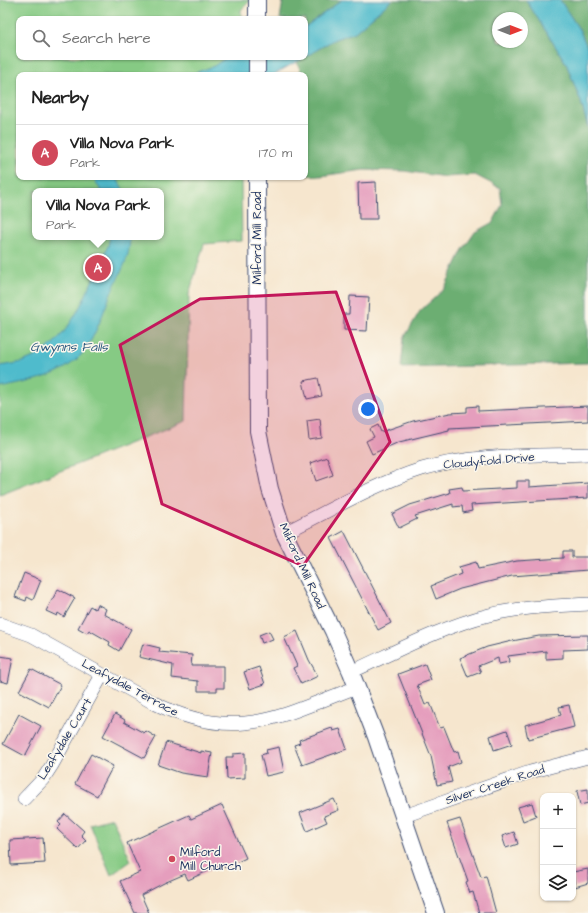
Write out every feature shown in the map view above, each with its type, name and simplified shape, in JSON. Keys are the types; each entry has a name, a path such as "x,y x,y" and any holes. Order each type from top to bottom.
{"main road":[{"path":"257,0 257,16"},
{"path":"257,60 257,72"},
{"name":"Milford Mill Road","path":"257,180 258,431 270,489 284,533 333,631 351,672 404,816 436,913"}],"street":[{"name":"Cloudyfold Drive","path":"284,533 371,490 423,469 488,458 588,454"},
{"path":"351,672 461,624 487,616 531,608 588,604"},
{"name":"Leafydale Terrace","path":"0,624 31,634 172,713 193,720 235,725 256,723 281,716 356,687"},
{"name":"Leafydale Court","path":"24,799 43,779 52,765 102,675"},
{"name":"Silver Creek Road","path":"404,816 530,772 588,757"}],"highlighted area":[{"path":"336,292 390,442 303,566 162,504 120,345 200,299"}],"green space":[{"path":"0,0 251,0 241,10 241,16 16,16 16,60 241,60 241,72 16,72 16,180 241,180 242,241 204,244 189,294 186,421 0,495"},
{"path":"283,0 342,0 308,25 308,16 280,16"},
{"path":"392,0 526,0 566,63 581,102 588,127 588,363 401,368 404,338 420,311 444,289 462,251 475,232 493,222 502,205 500,188 475,175 446,177 404,171 364,170 320,176 308,175 308,72 301,72 297,62 300,60 308,60 308,55 335,39 355,32"},
{"path":"560,0 588,0 588,49 580,31"},
{"path":"112,818 131,861 111,875 90,824"}],"water":[{"path":"342,0 392,0 355,32 335,39 308,55 308,25"},
{"path":"526,0 560,0 580,31 588,49 588,127 581,102 566,63"},
{"path":"223,60 300,60 278,72 197,72 214,66"},
{"path":"95,180 118,180 122,188 99,188"},
{"name":"Gwynns Falls","path":"109,240 130,240 124,266 99,324 81,355 64,369 54,374 33,381 0,388 0,366 24,361 43,352 56,341 68,327 86,295"}],"building":[{"path":"376,182 377,219 359,219 358,183"},
{"path":"350,296 369,297 367,331 344,330 344,314 349,314"},
{"path":"318,378 322,396 307,399 303,381"},
{"path":"478,406 478,411 588,406 588,421 449,428 449,430 399,442 372,454 366,441 374,437 370,429 378,425 381,432 413,421 450,413 467,412 467,407"},
{"path":"320,419 322,438 309,440 307,421"},
{"path":"327,457 333,475 316,481 310,463"},
{"path":"517,481 529,481 529,487 588,483 588,498 471,505 472,511 463,513 462,506 453,507 453,504 415,516 417,519 399,528 392,514 410,505 450,493 449,489 462,487 463,491 517,488"},
{"path":"344,531 391,623 378,630 331,538"},
{"path":"563,551 572,551 572,557 588,557 588,570 512,576 460,589 436,599 431,586 461,574 459,567 476,562 478,569 517,561 563,558"},
{"path":"24,573 41,580 33,600 27,597 26,601 15,597"},
{"path":"58,589 75,598 64,617 58,613 57,616 46,611"},
{"path":"97,604 106,609 104,614 131,629 119,651 109,645 110,642 89,630 87,633 78,628 90,606 95,609"},
{"path":"269,631 273,639 262,643 259,635"},
{"path":"297,631 309,660 318,676 301,684 293,668 297,666 284,637"},
{"path":"588,635 588,649 563,650 563,658 546,659 546,651 508,656 509,662 499,664 498,658 478,666 481,672 468,677 460,658 487,647 539,636"},
{"path":"143,644 160,648 159,652 192,655 191,666 224,666 224,688 217,688 217,691 198,691 198,681 172,678 173,665 139,657"},
{"path":"0,656 13,658 8,683 0,681"},
{"path":"425,664 431,680 417,685 425,705 430,703 440,728 444,727 454,752 458,751 461,762 448,767 452,782 437,785 431,756 398,674"},
{"path":"259,667 265,684 250,689 244,672"},
{"path":"31,669 61,685 49,707 19,691"},
{"path":"569,705 574,727 528,739 525,725 561,715 559,707"},
{"path":"19,714 41,726 25,756 3,744"},
{"path":"115,714 125,720 124,722 144,733 146,731 156,737 144,758 103,736"},
{"path":"332,728 333,731 340,729 347,749 302,765 294,745 300,743 299,740"},
{"path":"507,730 512,744 494,750 490,736"},
{"path":"166,742 201,753 201,751 212,753 208,777 181,773 158,765"},
{"path":"279,747 284,772 266,776 261,755 267,753 266,750"},
{"path":"245,753 245,778 227,779 226,757 233,757 233,754"},
{"path":"91,754 113,766 97,796 75,784"},
{"path":"588,789 588,803 580,805 577,791"},
{"path":"334,799 339,810 324,816 327,822 307,831 300,813"},
{"path":"532,803 536,816 523,821 518,807"},
{"name":"Milford Mill Church","path":"222,805 246,858 225,868 223,864 188,880 185,874 164,883 141,895 149,913 135,913 120,881 140,872 127,843 189,815 191,819"},
{"path":"65,814 84,831 81,835 86,840 78,849 57,829 61,825 58,822"},
{"path":"460,819 481,877 486,876 496,913 479,913 473,892 470,893 466,882 468,881 447,823"},
{"path":"514,832 518,844 506,848 502,836"},
{"path":"43,838 45,863 11,865 10,840"},
{"path":"588,869 588,883 576,887 576,871"}],"place":[{"name":"Villa Nova Park","path":"98,268"},
{"name":"Milford Mill Church","path":"172,859"}]}
